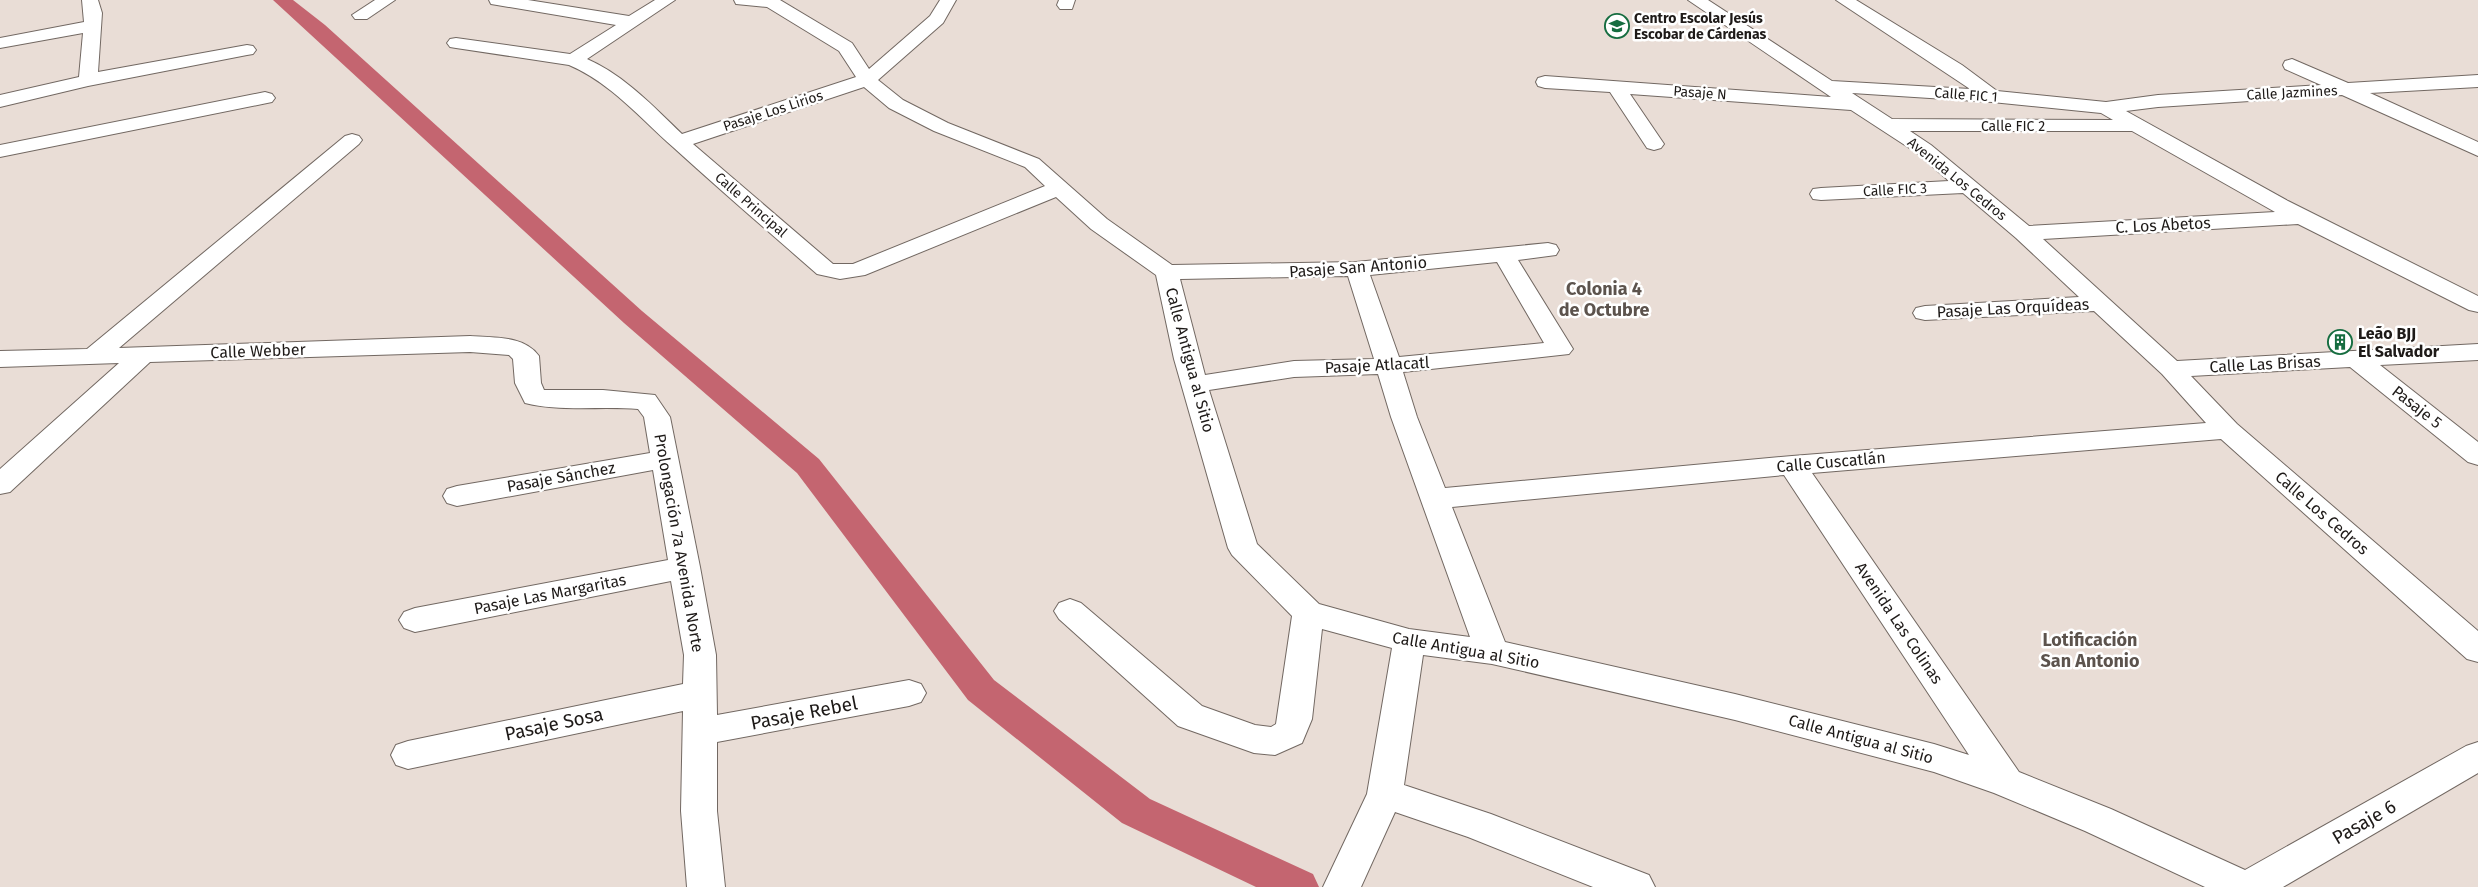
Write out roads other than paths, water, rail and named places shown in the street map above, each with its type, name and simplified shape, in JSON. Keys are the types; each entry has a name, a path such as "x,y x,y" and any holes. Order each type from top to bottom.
{"street":[{"path":"88,80 93,13 90,0"},
{"path":"361,15 387,0"},
{"path":"497,0 632,22"},
{"path":"573,60 667,0"},
{"path":"742,0 773,1"},
{"path":"868,80 936,19 948,0"},
{"name":"Avenida Los Cedros","path":"1696,0 1924,149 2024,233 2172,369"},
{"path":"1844,0 1955,70 1992,96"},
{"name":"Calle Antigua al Sitio","path":"773,1 846,47 868,80 903,108 941,127 1032,163 1099,224 1167,272 1195,384 1243,548 1308,613 1409,641 1492,652 1744,709 1934,758 2006,782 2098,820 2244,887"},
{"path":"0,43 92,26"},
{"name":"Calle Principal","path":"456,43 573,60 592,68 634,98 679,142 824,269 840,272 857,270 1059,188"},
{"path":"0,101 88,80 246,50"},
{"path":"2292,65 2478,150"},
{"name":"Pasaje Los Lirios","path":"679,142 868,80"},
{"name":"Calle Jazmines","path":"2106,108 2158,101 2478,81"},
{"name":"Pasaje N","path":"1545,82 1854,104"},
{"name":"Calle FIC 1","path":"1826,86 1992,96 2106,108"},
{"path":"1616,87 1654,144"},
{"path":"0,150 265,98"},
{"path":"2106,108 2302,217 2478,305"},
{"name":"Calle FIC 2","path":"1889,125 2137,126"},
{"path":"94,356 352,140"},
{"name":"Calle FIC 3","path":"1821,194 1968,186"},
{"name":"C. Los Abetos","path":"2024,233 2302,217"},
{"name":"Pasaje San Antonio","path":"1167,272 1266,272 1356,269 1548,250"},
{"name":"Pasaje Atlacatl","path":"1195,384 1294,369 1388,366 1560,349 1504,255"},
{"path":"1356,269 1365,289 1407,424 1492,652"},
{"name":"Pasaje Las Orquídeas","path":"1926,313 2100,303"},
{"name":"Calle Webber","path":"0,359 470,344 516,348"},
{"name":"Prolongación 7a Avenida Norte","path":"516,348 526,356 528,383 534,397 554,400 603,398 646,401 657,417 700,655 699,811 706,887"},
{"name":"Calle Las Brisas","path":"2172,369 2478,352"},
{"path":"0,485 144,354"},
{"name":"Pasaje 5","path":"2356,359 2478,456"},
{"name":"Calle Los Cedros","path":"2172,369 2227,430 2478,650"},
{"name":"Calle Cuscatlán","path":"1435,499 1792,465 2227,430"},
{"name":"Pasaje Sánchez","path":"457,496 665,459"},
{"name":"Avenida Las Colinas","path":"1792,465 2006,782"},
{"name":"Pasaje Las Margaritas","path":"416,620 685,567"},
{"path":"1070,611 1190,716 1254,739 1275,741 1290,733 1295,719 1308,613"},
{"path":"1342,887 1385,794 1409,641"},
{"name":"Pasaje Rebel","path":"699,732 909,693"},
{"name":"Pasaje Sosa","path":"408,754 699,694"},
{"name":"Pasaje 6","path":"2249,887 2478,756"},
{"path":"1385,794 1478,825 1636,887"}],"waterway":[{"path":"282,0 318,29 633,317 808,466 981,690 1136,811 1298,887"}],"place":[{"name":"Centro Escolar Jesús Escobar de Cárdenas","path":"1617,26"},
{"name":"Leão BJJ El Salvador","path":"2340,342"}],"district":[{"name":"Colonia 4 de Octubre","path":"1604,299"},
{"name":"Lotificación San Antonio","path":"2090,650"}]}
